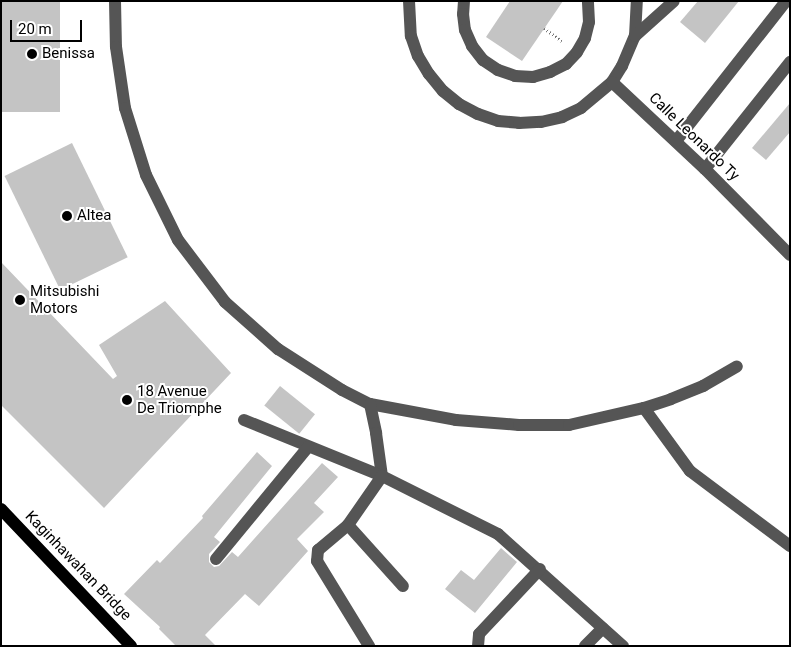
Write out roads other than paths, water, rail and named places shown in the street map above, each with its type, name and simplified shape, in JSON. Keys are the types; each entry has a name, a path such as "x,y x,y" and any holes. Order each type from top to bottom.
{"main road":[{"name":"Kaginhawahan Bridge","path":"1,509 131,646"}],"street":[{"path":"115,1 116,48 125,108 146,175 178,240 225,302 278,349 342,390 370,404 456,420 518,425 570,424 644,408 702,386 737,366"},
{"path":"409,1 412,36 418,56 429,74 443,91 459,104 478,114 498,120 520,123 541,122 562,117 581,108 612,82 622,66 635,36 637,1"},
{"path":"464,1 465,30 472,46 483,60 498,70 515,76 533,77 550,72 566,64 577,52 585,38 589,22 588,1"},
{"path":"635,36 674,1"},
{"path":"676,141 786,1"},
{"path":"705,169 790,62"},
{"name":"Calle Leonardo Ty","path":"612,82 705,169 790,255"},
{"path":"369,646 317,561 318,550 348,525 382,476 370,404"},
{"path":"644,408 690,471 790,546"},
{"path":"244,420 382,476 498,534 540,569 623,646"},
{"path":"216,559 308,447"},
{"path":"348,525 402,586"},
{"path":"478,646 479,634 540,569"},
{"path":"585,646 603,628"}],"place":[{"name":"Benissa","path":"32,54"},
{"name":"Altea","path":"67,216"},
{"name":"Mitsubishi Motors","path":"20,300"},
{"name":"18 Avenue De Triomphe","path":"127,400"}]}
